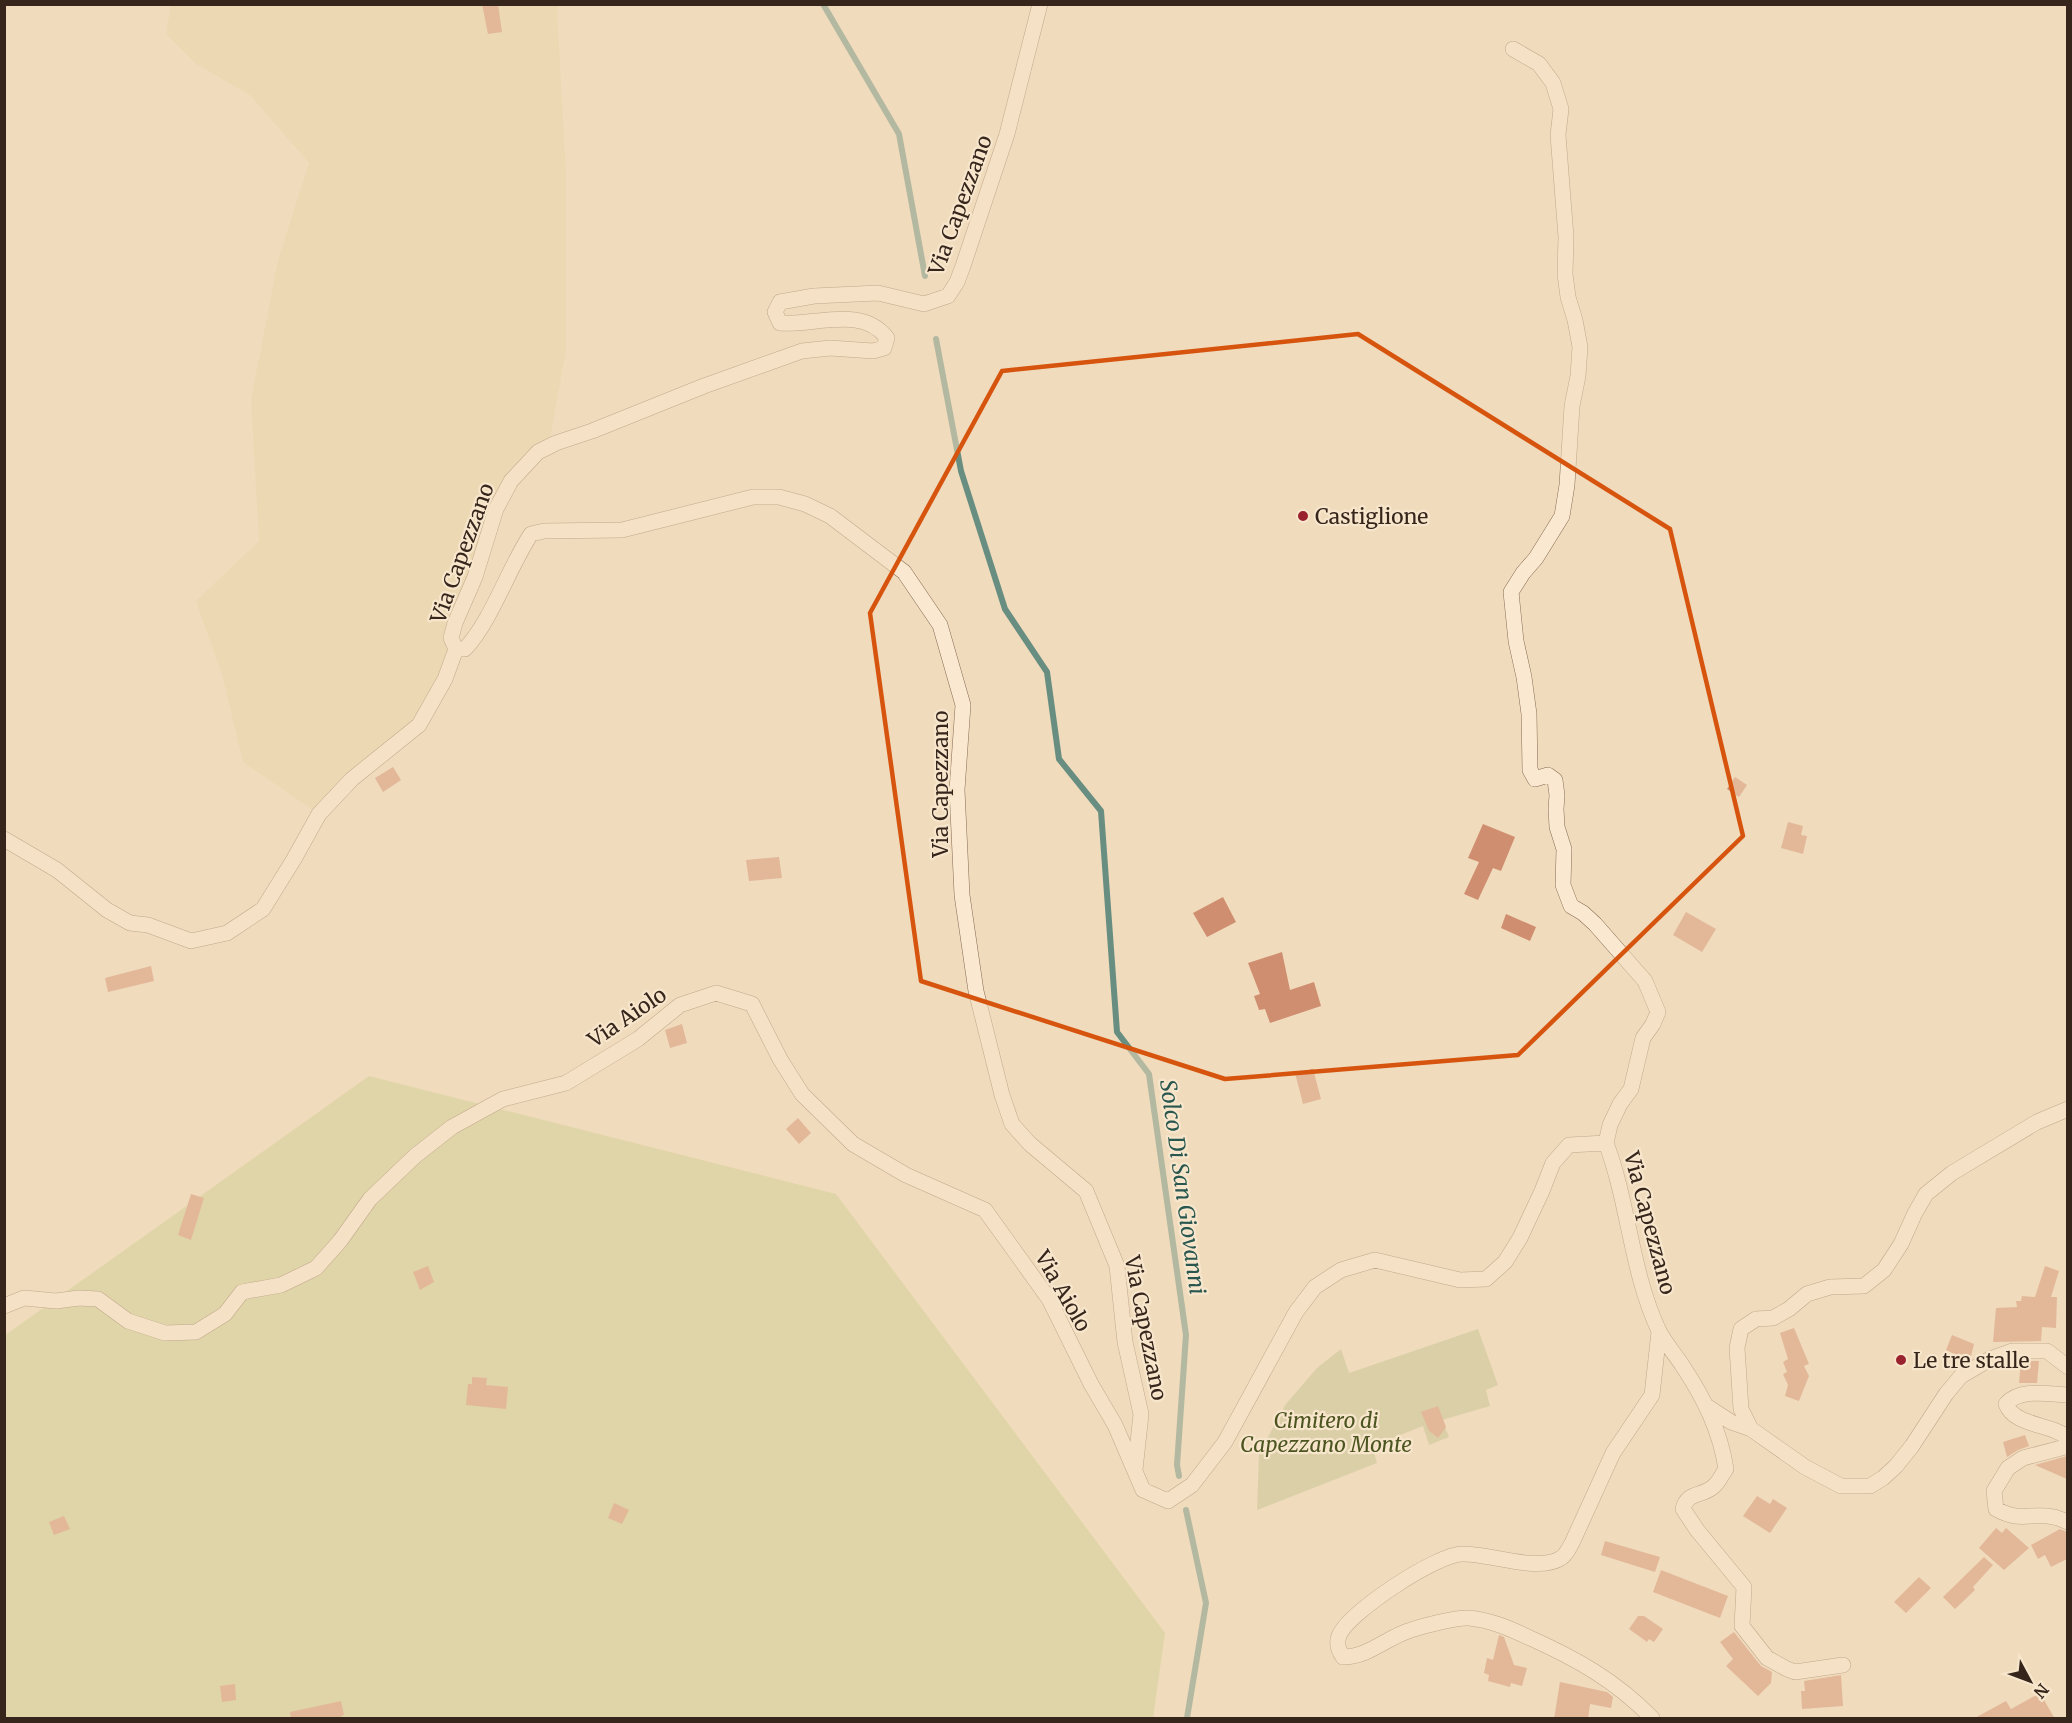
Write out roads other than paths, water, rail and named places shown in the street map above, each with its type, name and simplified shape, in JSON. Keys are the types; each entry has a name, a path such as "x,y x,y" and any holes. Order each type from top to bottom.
{"street":[{"name":"Via Capezzano","path":"1041,4 1007,134 963,266 948,296 924,304 878,293 814,296 780,302 775,312 780,323 795,324 829,319 858,320 879,328 887,338 884,348 873,351 830,348 802,351 704,386 538,452 511,481 496,508 475,577 455,623 452,638 456,649 465,649 476,637 531,534 544,531 622,530 753,497 779,497 805,504 830,516 904,572 940,626 963,705 957,790 962,895 976,991 1002,1095 1012,1124 1030,1144 1086,1191 1117,1266 1125,1342 1141,1414 1135,1471 1143,1490 1168,1501 1192,1485 1225,1442 1296,1312 1315,1287 1341,1270 1375,1260 1460,1280 1486,1280 1505,1262 1520,1238 1552,1163 1569,1146 1606,1143 1615,1166 1641,1282 1659,1332 1708,1407 1718,1432 1726,1469 1714,1486 1691,1496 1685,1502 1683,1509 1697,1530 1744,1587 1742,1626 1767,1658 1795,1672 1843,1665"},
{"path":"1513,49 1539,64 1553,83 1561,109 1558,135 1566,237 1565,274 1580,347 1562,516 1536,558 1511,592 1516,641 1529,714 1530,770 1535,778 1548,775 1555,780 1557,827 1564,849 1563,885 1571,906 1595,924 1645,981 1658,1012 1643,1038 1631,1089 1620,1104 1610,1125 1606,1143"},
{"path":"4,839 57,870 107,910 130,923 148,925 191,941 227,933 263,909 319,814 352,779 419,725 445,679 456,649"},
{"name":"Via Aiolo","path":"4,1306 24,1298 56,1301 79,1298 98,1299 128,1321 165,1333 196,1332 225,1314 242,1292 281,1286 316,1268 340,1241 370,1198 415,1156 452,1126 503,1099 566,1083 638,1039 680,1005 716,993 752,1004 780,1059 802,1094 853,1144 906,1175 985,1210 1048,1299 1091,1384 1115,1425 1135,1471"},
{"path":"1751,1429 1741,1409 1737,1348 1741,1329 1756,1319 1773,1318 1790,1309 1808,1294 1830,1287 1864,1286 1884,1270 1901,1244 1926,1194 1952,1173 2037,1122 2067,1109"},
{"name":"Via Capezzano","path":"1652,1719 1611,1680 1566,1654 1499,1624 1467,1618 1408,1631 1356,1657 1343,1657 1338,1649 1338,1637 1348,1621 1389,1589 1445,1557 1461,1553 1527,1564 1556,1561 1564,1557 1613,1453 1652,1395 1659,1332"},
{"path":"1708,1407 1731,1422 1751,1429 1805,1467 1840,1486 1870,1485 1883,1478 1896,1466 1961,1376 1990,1359 2012,1351 2047,1351 2067,1367"},
{"path":"2067,1395 2019,1395 2011,1398 2006,1404 2008,1411 2016,1417 2050,1429 2067,1440 2065,1447 2023,1458 2008,1468 1994,1491 1996,1509 2008,1515 2025,1518 2053,1517 2067,1522"}],"waterway":[{"name":"Solco Di San Giovanni","path":"823,4 899,134 925,276"},
{"name":"Solco Di San Giovanni","path":"936,339 961,471 1005,609 1047,672 1059,759 1101,811 1117,1032 1149,1074 1186,1335 1177,1465 1179,1476"},
{"name":"Solco Di San Giovanni","path":"1186,1510 1206,1603 1187,1718"}],"place":[{"name":"Castiglione","path":"1303,516"},
{"name":"Le tre stalle","path":"1901,1360"}],"park label":[{"name":"Cimitero di Capezzano Monte","path":"1326,1432"}]}
